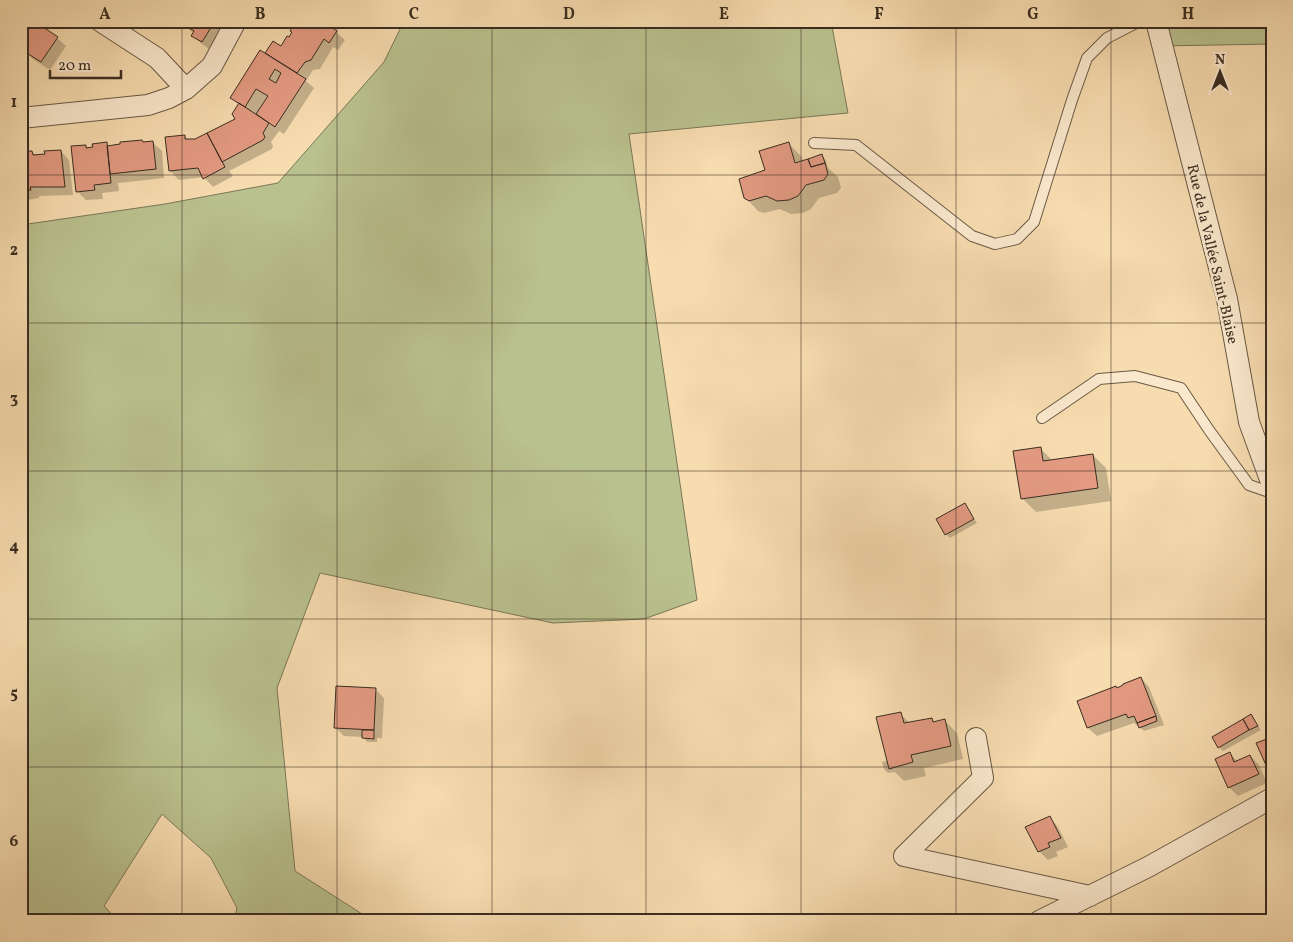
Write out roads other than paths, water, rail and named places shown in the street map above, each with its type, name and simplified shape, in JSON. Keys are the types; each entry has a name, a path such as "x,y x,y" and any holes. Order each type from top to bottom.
{"street":[{"path":"100,21 157,58 186,89"},
{"path":"21,118 148,105 169,98 186,89 212,66 236,21"},
{"name":"Rue de la Vallée Saint-Blaise","path":"1156,21 1227,299 1249,422 1272,485"},
{"path":"976,738 983,778 904,856 1090,896"},
{"path":"1039,921 1148,867 1272,798"}],"lane":[{"path":"814,143 856,145 972,236 994,244 1017,239 1034,222 1072,100 1088,58 1107,38 1140,21"},
{"path":"1042,418 1099,379 1135,376 1181,388 1249,485 1272,493"}]}
